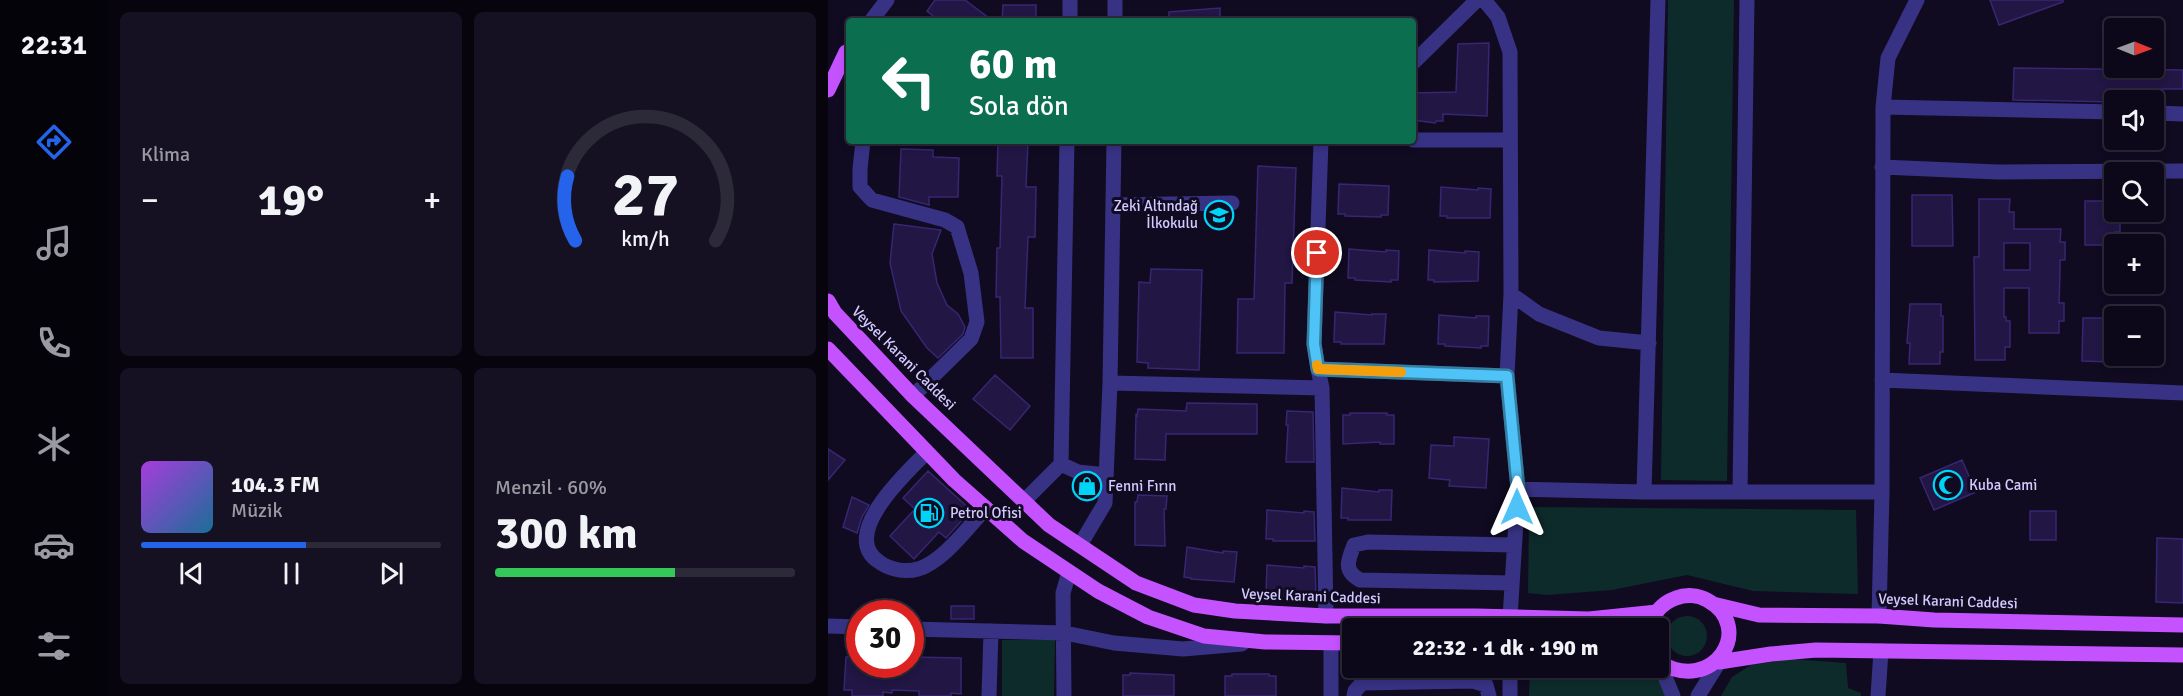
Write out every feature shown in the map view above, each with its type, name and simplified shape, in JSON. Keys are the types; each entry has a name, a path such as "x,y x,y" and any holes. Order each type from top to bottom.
{"main road":[{"path":"828,67 846,52"},
{"path":"828,90 846,54"},
{"name":"Veysel Karani Caddesi","path":"828,301 835,313 914,396 1049,525 1136,583 1194,605 1245,612 1326,616 1510,618"},
{"path":"828,349 954,480 1023,541 1098,591 1148,617 1204,636 1265,642 1342,643"},
{"name":"Veysel Karani Caddesi","path":"1599,618 1657,612 1677,597 1690,595 1713,604 1759,615 1879,616 1934,620 2183,626"},
{"path":"1669,669 1682,675 1696,675 1709,670 1719,662 1726,650 1729,637 1728,625 1722,613 1713,604"},
{"path":"1654,618 1657,612"},
{"path":"1719,662 1816,650 2183,655"}],"street":[{"path":"873,18 887,0"},
{"path":"1070,0 1070,18"},
{"path":"1115,0 1115,18"},
{"path":"1416,60 1477,0"},
{"path":"1484,0 1498,17 1510,52 1511,294 1507,376 1518,489 1510,618"},
{"path":"1644,492 1658,0"},
{"path":"1740,492 1748,0"},
{"path":"1879,616 1882,492 1883,107 1888,58 1917,0"},
{"path":"1883,107 2104,112"},
{"path":"2164,113 2183,114"},
{"path":"1416,140 1509,140"},
{"path":"863,144 860,187 872,200 935,216 957,227 971,273 977,322 971,339 914,396"},
{"path":"1024,501 1061,464 1067,144"},
{"path":"1080,545 1105,503 1110,383 1114,144"},
{"path":"1321,144 1314,344 1322,388 1326,616"},
{"path":"1882,166 1997,172 2183,171"},
{"path":"1113,205 1232,203"},
{"path":"1511,294 1539,314 1599,338 1648,343"},
{"path":"1318,369 1507,376"},
{"path":"1882,380 2183,393"},
{"path":"1110,383 1322,388"},
{"path":"927,452 888,491 869,523 868,550 875,560 889,568 918,569 945,552 986,508"},
{"path":"1061,464 1078,472 1106,475"},
{"path":"1518,489 1644,492 1882,492"},
{"path":"1512,583 1360,580 1349,570 1349,557 1354,545 1368,542 1514,545"},
{"path":"1064,696 1063,593 1069,572"},
{"path":"828,626 846,627"},
{"path":"924,629 1065,633 1114,643 1183,649 1265,642"},
{"path":"989,696 990,631"},
{"path":"1331,643 1331,696"},
{"path":"1878,696 1881,651"},
{"path":"1698,696 1719,662"},
{"path":"1510,678 1510,696"},
{"path":"1666,678 1673,696"},
{"path":"1354,696 1362,683 1473,681 1486,686 1489,696"}],"green space":[{"path":"1668,0 1734,0 1727,481 1661,480"},
{"path":"1533,507 1856,510 1858,594 1753,591 1687,575 1612,590 1547,595 1528,593 1529,520"},
{"path":"1687,616 1695,618 1705,628 1707,636 1705,644 1695,654 1687,656 1679,654 1669,644 1669,628 1679,618"},
{"path":"1002,640 1055,640 1054,696 1002,696"},
{"path":"1790,659 1846,663 1848,688 1861,693 1861,696 1721,696 1732,677 1751,665"},
{"path":"1530,678 1658,678 1669,696 1529,696"}],"building":[{"path":"935,0 965,0 989,18 931,18 933,16 927,11"},
{"path":"1990,0 2063,0 2063,2 1999,25"},
{"path":"1003,5 1036,5 1036,18 1002,18"},
{"path":"1220,8 1220,18 1169,18 1169,12"},
{"path":"1489,43 1487,116 1443,114 1443,121 1435,123 1416,120 1416,93 1456,92 1458,44"},
{"path":"2014,68 2104,69 2104,78 2164,78 2164,70 2183,70 2183,89 2104,90 2104,102 2013,100"},
{"path":"998,144 1028,144 1026,187 1036,187 1035,237 1028,237 1025,308 1033,308 1033,358 1001,358 1000,297 996,297 1002,176 997,176"},
{"path":"901,149 933,150 933,157 959,158 958,197 929,197 929,205 899,197"},
{"path":"1258,166 1296,168 1292,283 1285,283 1284,353 1237,353 1238,299 1254,299"},
{"path":"1339,184 1389,186 1388,215 1381,215 1381,217 1338,214"},
{"path":"1441,187 1491,189 1490,218 1440,216"},
{"path":"1912,195 1952,195 1953,246 1912,246"},
{"path":"1979,199 2010,199 2009,212 2014,212 2014,229 2061,229 2060,242 2065,242 2065,260 2060,260 2059,303 2064,303 2064,321 2059,321 2059,333 2029,333 2029,288 2004,288 2004,317 2006,321 2010,321 2010,347 2005,347 2005,360 1975,360 1974,257 1979,257","holes":["2004,243 2030,243 2030,270 2004,270"]},
{"path":"2085,201 2104,201 2104,222 2120,222 2120,232 2104,234 2104,245 2085,245"},
{"path":"894,224 941,230 932,254 937,283 947,305 958,314 965,327 963,334 938,358 927,348 901,311 890,263"},
{"path":"1349,249 1399,251 1398,280 1391,280 1391,282 1348,278"},
{"path":"1429,250 1479,252 1478,281 1434,282 1434,280 1428,280"},
{"path":"1151,269 1202,270 1199,370 1148,368 1148,363 1137,362 1139,282 1150,283"},
{"path":"1910,304 1941,304 1943,352 1940,352 1940,364 1909,364 1910,343 1907,343"},
{"path":"1335,312 1386,314 1384,344 1334,342"},
{"path":"1439,315 1476,318 1476,316 1489,316 1488,346 1481,346 1481,348 1438,344"},
{"path":"2083,318 2104,318 2104,362 2082,361"},
{"path":"995,375 1030,406 1010,430 973,399"},
{"path":"1187,403 1257,404 1257,434 1166,434 1165,460 1135,459 1138,409 1186,411"},
{"path":"1287,411 1313,412 1314,462 1286,462"},
{"path":"1350,413 1394,415 1394,444 1380,444 1380,442 1343,444 1343,415 1350,415"},
{"path":"1454,437 1489,439 1486,488 1449,486 1450,480 1429,478 1431,445 1454,446"},
{"path":"828,449 845,460 828,480"},
{"name":"Kuba Cami","path":"1962,460 1976,492 1934,510 1920,478"},
{"path":"928,471 971,510 946,538 939,532 914,559 890,536 915,509 903,498"},
{"path":"1342,488 1379,492 1379,490 1392,490 1391,520 1341,518"},
{"path":"1138,495 1167,496 1166,509 1164,509 1165,546 1135,545 1135,502 1137,502"},
{"path":"852,497 869,505 857,533 843,527"},
{"path":"1267,510 1314,512 1315,541 1266,539"},
{"path":"2030,511 2056,511 2056,540 2030,540"},
{"path":"2157,538 2183,539 2183,603 2156,602"},
{"path":"1187,547 1223,553 1223,551 1237,552 1234,582 1184,577"},
{"path":"1267,565 1315,567 1316,596 1266,594"},
{"path":"951,606 974,606 974,619 951,619"},
{"path":"846,657 846,678 924,678 924,657 961,658 961,694 919,696 919,691 892,690 892,693 883,692 883,696 852,696 852,690 844,690"},
{"path":"1130,673 1174,675 1174,696 1123,696 1123,675 1130,675"},
{"path":"1232,674 1276,676 1276,696 1225,696 1225,676 1232,676"}],"slow traffic":[{"path":"1317,365 1318,369 1401,372"}],"place":[{"name":"Zeki Altındağ İlkokulu","path":"1219,215"},
{"name":"Kuba Cami","path":"1948,485"},
{"name":"Fenni Fırın","path":"1087,486"},
{"name":"Petrol Ofisi","path":"929,513"}],"route":[{"path":"1317,253 1314,344 1318,369 1507,376 1518,489 1517,507"}]}
